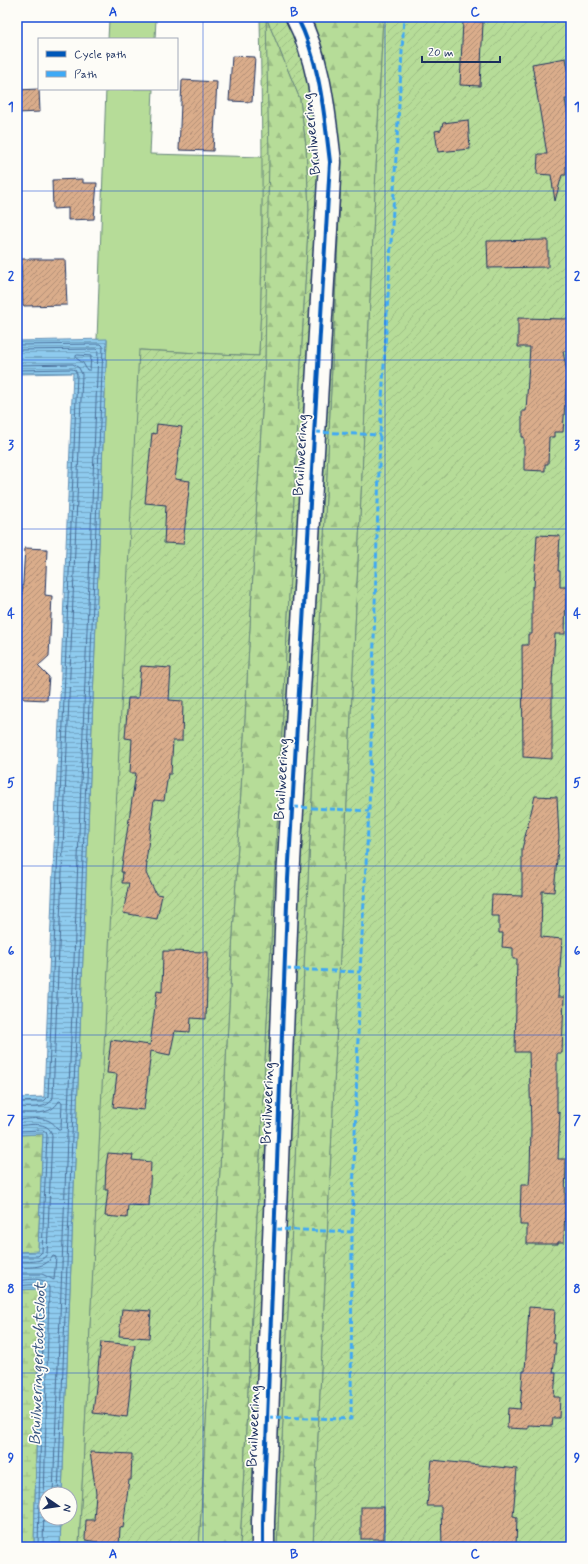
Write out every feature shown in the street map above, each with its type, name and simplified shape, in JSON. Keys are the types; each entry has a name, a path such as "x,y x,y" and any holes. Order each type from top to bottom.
{"street":[{"name":"Bruilweering","path":"264,1547 263,1522 288,880 330,162 321,89 304,32 297,17"}],"green space":[{"path":"260,17 266,17 269,157 265,356 199,1547 79,1547 139,350 259,356 262,229"},
{"path":"266,17 300,99 306,145 309,210 240,1547 199,1547 265,356"},
{"path":"266,17 306,17 313,31 333,93 338,143 340,194 277,1547 240,1547 309,209 306,145 300,99"},
{"path":"306,17 383,17 313,1547 277,1547 340,194 338,143"},
{"path":"383,17 571,17 571,1547 313,1547"},
{"path":"156,19 155,38 108,38 109,20"},
{"path":"106,90 153,90 150,154 263,157 259,356 140,350 79,1547 60,1547 61,1526 78,1526 78,1486 62,1486 107,340 97,340"},
{"path":"43,1134 38,1252 17,1252 17,1135"},
{"path":"40,1288 34,1547 17,1547 17,1290"}],"water":[{"path":"107,339 62,1486 38,1486 38,1526 61,1526 60,1547 34,1547 40,1289 17,1290 17,1252 38,1251 43,1134 17,1135 17,1098 44,1097 73,373 17,374 17,341"}],"building":[{"path":"463,21 483,22 480,86 460,85"},
{"path":"232,56 255,57 252,102 229,101"},
{"path":"566,58 571,87 567,88 569,99 565,99 571,134 566,155 566,175 562,175 555,201 551,175 537,174 538,154 547,154 532,64"},
{"path":"182,80 217,82 213,151 179,150"},
{"path":"17,90 39,90 40,112 17,113"},
{"path":"468,120 470,149 438,152 435,131 441,130 443,123"},
{"path":"83,179 83,183 97,183 94,219 68,220 68,208 53,209 52,180"},
{"path":"548,240 548,267 488,268 487,241"},
{"path":"21,259 65,259 67,305 23,306"},
{"path":"518,318 568,319 568,351 563,351 567,373 563,432 554,432 554,437 549,437 548,464 545,464 545,471 524,470 522,411 526,411 530,347 518,347"},
{"path":"157,424 182,427 175,479 190,481 183,544 164,543 166,505 145,503 152,433 156,434"},
{"path":"537,535 560,536 558,571 560,571 560,587 566,587 565,634 555,634 552,683 552,759 523,757 522,645 528,645 528,634 532,634 532,587 534,587"},
{"path":"25,548 47,549 45,595 52,596 49,656 38,666 49,677 47,700 24,699 17,691 17,633 19,597 22,597"},
{"path":"141,666 171,668 169,700 183,701 182,741 173,741 171,774 168,774 164,801 154,800 146,862 146,873 156,894 162,895 157,919 123,913 129,883 122,883 123,872 121,872 136,773 130,773 132,739 125,738 128,698 138,698"},
{"path":"535,796 557,797 559,837 554,892 542,891 541,937 562,939 558,997 564,997 562,1053 557,1053 557,1112 560,1113 558,1159 566,1159 564,1242 558,1242 558,1244 527,1244 527,1225 520,1225 521,1185 529,1185 530,1171 531,1128 529,1052 515,1052 517,959 513,959 513,948 502,947 503,933 499,933 499,916 491,916 492,895 522,896 522,849"},
{"path":"163,951 208,952 206,1019 191,1018 190,1032 175,1031 170,1055 151,1051 144,1110 113,1107 117,1074 107,1073 111,1040 150,1045 157,991 162,992"},
{"path":"108,1153 133,1155 132,1160 151,1162 149,1206 128,1205 127,1218 105,1216 108,1190 105,1190"},
{"path":"529,1307 555,1309 553,1343 556,1343 553,1373 556,1373 554,1397 560,1397 559,1418 553,1418 552,1426 528,1425 528,1429 507,1428 508,1408 520,1409 523,1371 525,1371"},
{"path":"122,1309 151,1311 149,1338 119,1336"},
{"path":"101,1342 135,1345 127,1417 93,1413"},
{"path":"90,1452 132,1454 131,1480 129,1480 123,1528 120,1527 119,1547 98,1547 98,1542 85,1540 86,1520 94,1520 96,1493"},
{"path":"432,1460 517,1469 513,1516 517,1517 516,1547 476,1547 477,1543 442,1545 441,1506 427,1506"},
{"path":"361,1507 384,1507 384,1539 361,1539"}],"marked path":[{"path":"267,1417 351,1419 352,1232 360,972 369,811 380,435 404,17"},
{"path":"315,432 380,435"},
{"path":"293,807 369,811"},
{"path":"285,969 360,972"},
{"path":"275,1229 352,1232"}],"cycle path":[{"path":"263,1547 288,879 330,162 323,106 316,69 305,34 297,17"}],"water label":[{"name":"Bruilweringertochtsloot","path":"38,1364"}]}
